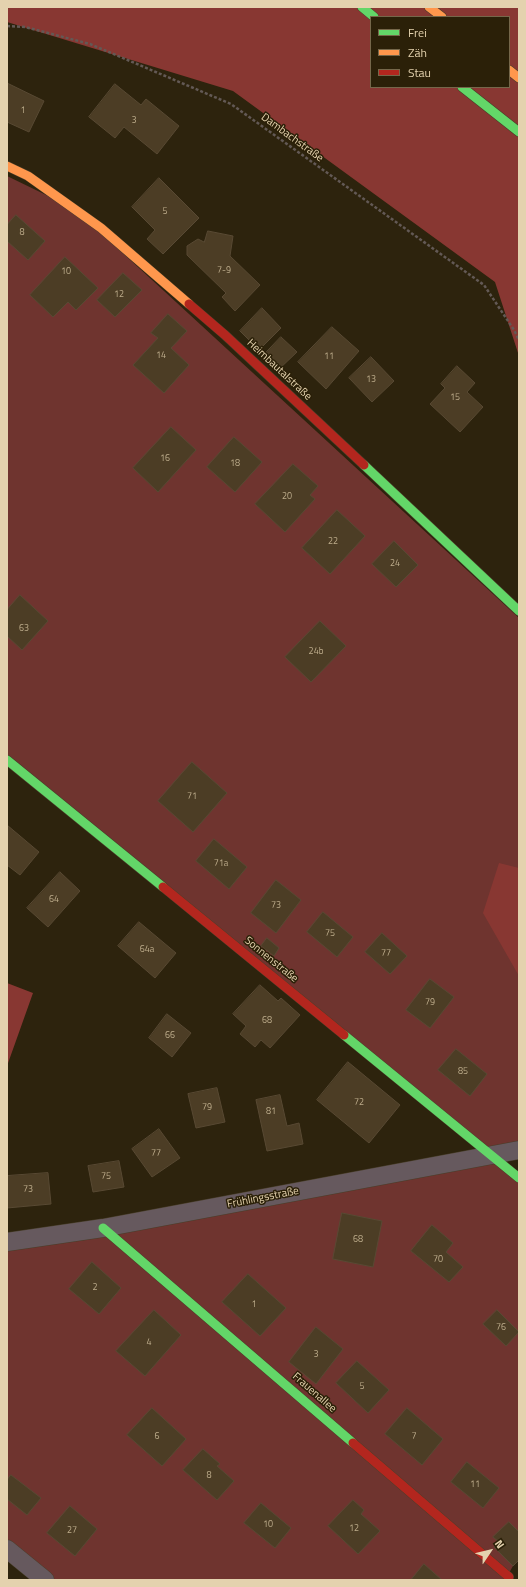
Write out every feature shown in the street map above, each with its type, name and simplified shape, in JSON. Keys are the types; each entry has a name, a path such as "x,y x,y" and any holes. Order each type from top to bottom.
{"main road":[{"path":"362,7 373,16"},
{"path":"429,7 441,16"},
{"path":"510,71 519,78"},
{"path":"463,88 519,132"},
{"name":"Heimbautalstraße","path":"7,166 28,176 101,228 225,335 519,611"},
{"name":"Sonnenstraße","path":"7,760 519,1178"},
{"name":"Frauenallee","path":"103,1228 509,1577"}],"street":[{"name":"Frühlingsstraße","path":"7,1242 103,1228 519,1150"},
{"path":"7,1549 45,1580"}],"path":[{"name":"Dambachstraße","path":"7,26 25,27 90,44 231,104 484,285 519,340"}],"shaded area":[{"path":"7,7 519,7 519,356 495,282 233,91 7,22"},
{"path":"7,176 75,209 519,618 519,1150 493,1156 519,1178 519,1560 513,1566 505,1580 45,1580 7,1549 7,1242 492,1156 7,760"},
{"path":"499,863 519,868 519,976 483,913"},
{"path":"7,983 33,993 7,1066"}],"building":[{"path":"7,83 44,101 29,132 7,122"},
{"path":"115,84 141,105 146,99 179,126 157,154 124,127 115,138 89,117"},
{"path":"159,178 199,218 163,254 147,239 155,230 132,207"},
{"path":"16,215 45,241 28,260 7,241 7,225"},
{"path":"208,231 233,236 230,256 260,285 235,311 222,297 226,293 187,255 187,246 198,239 204,242"},
{"path":"65,257 98,288 76,310 68,302 53,317 30,295"},
{"path":"123,273 142,290 115,317 97,300"},
{"path":"262,308 281,328 259,350 240,331"},
{"path":"168,314 187,331 171,348 189,365 164,393 133,365 158,338 151,333"},
{"path":"332,327 359,351 326,389 298,362"},
{"path":"281,337 297,352 277,371 262,357"},
{"path":"371,357 394,381 372,402 349,378"},
{"path":"457,366 475,383 467,392 483,407 460,432 430,404 445,388 441,384"},
{"path":"171,427 196,450 158,492 133,468"},
{"path":"234,437 262,462 235,492 207,467"},
{"path":"293,464 318,486 310,495 315,499 285,532 255,504"},
{"path":"337,510 365,536 330,574 302,548"},
{"path":"394,541 418,565 396,587 372,564"},
{"path":"20,595 48,621 22,650 7,636 7,610"},
{"path":"320,621 346,646 311,682 285,657"},
{"path":"192,762 227,793 193,832 158,801"},
{"path":"7,825 39,852 20,875 7,865"},
{"path":"214,839 247,867 229,889 196,861"},
{"path":"60,872 80,891 48,927 27,908"},
{"path":"276,880 301,900 276,933 251,913"},
{"path":"323,912 353,937 337,957 307,932"},
{"path":"139,922 176,953 155,978 118,946"},
{"path":"382,933 407,956 390,974 365,952"},
{"path":"267,938 279,948 274,956 261,946"},
{"path":"430,979 454,997 430,1028 406,1010"},
{"path":"260,985 278,1001 281,998 300,1015 270,1048 261,1040 255,1047 240,1034 246,1026 233,1014"},
{"path":"167,1014 191,1033 172,1057 149,1038"},
{"path":"456,1049 487,1074 470,1096 438,1070"},
{"path":"348,1062 400,1105 369,1143 317,1100"},
{"path":"217,1088 225,1122 196,1128 188,1094"},
{"path":"280,1095 287,1126 299,1123 303,1144 267,1151 256,1100"},
{"path":"159,1129 180,1158 152,1177 132,1149"},
{"path":"119,1161 124,1187 93,1192 88,1166"},
{"path":"48,1173 51,1204 7,1208 7,1176"},
{"path":"342,1213 382,1221 373,1267 333,1259"},
{"path":"432,1225 453,1243 446,1252 463,1267 449,1282 411,1251"},
{"path":"92,1262 121,1288 99,1314 69,1289"},
{"path":"248,1274 286,1308 260,1336 222,1302"},
{"path":"154,1310 181,1335 145,1376 116,1351"},
{"path":"497,1310 519,1332 506,1346 483,1324"},
{"path":"316,1327 343,1349 316,1384 289,1362"},
{"path":"357,1361 389,1390 368,1413 336,1383"},
{"path":"152,1408 186,1439 162,1466 127,1435"},
{"path":"407,1408 443,1439 422,1465 385,1434"},
{"path":"203,1449 220,1464 217,1466 234,1481 217,1500 183,1470"},
{"path":"467,1462 499,1488 483,1508 451,1482"},
{"path":"11,1475 41,1498 27,1515 7,1499 7,1480"},
{"path":"353,1500 364,1510 361,1514 380,1531 358,1554 328,1526"},
{"path":"261,1503 291,1528 275,1548 244,1523"},
{"path":"70,1506 97,1529 75,1556 47,1533"},
{"path":"509,1522 519,1532 519,1560 513,1566 494,1547 499,1542 493,1537"},
{"path":"424,1564 442,1580 411,1580"}],"traffic: fast":[{"path":"362,7 373,16"},
{"path":"463,88 519,132"},
{"path":"364,465 519,611"},
{"path":"7,760 163,887"},
{"path":"344,1035 519,1178"},
{"path":"103,1228 353,1443"}],"traffic: slow":[{"path":"429,7 441,16"},
{"path":"510,71 519,78"},
{"path":"7,166 28,176 101,228 189,304"}],"traffic: jam":[{"path":"189,304 225,335 364,465"},
{"path":"163,887 344,1035"},
{"path":"353,1443 509,1577"}]}
